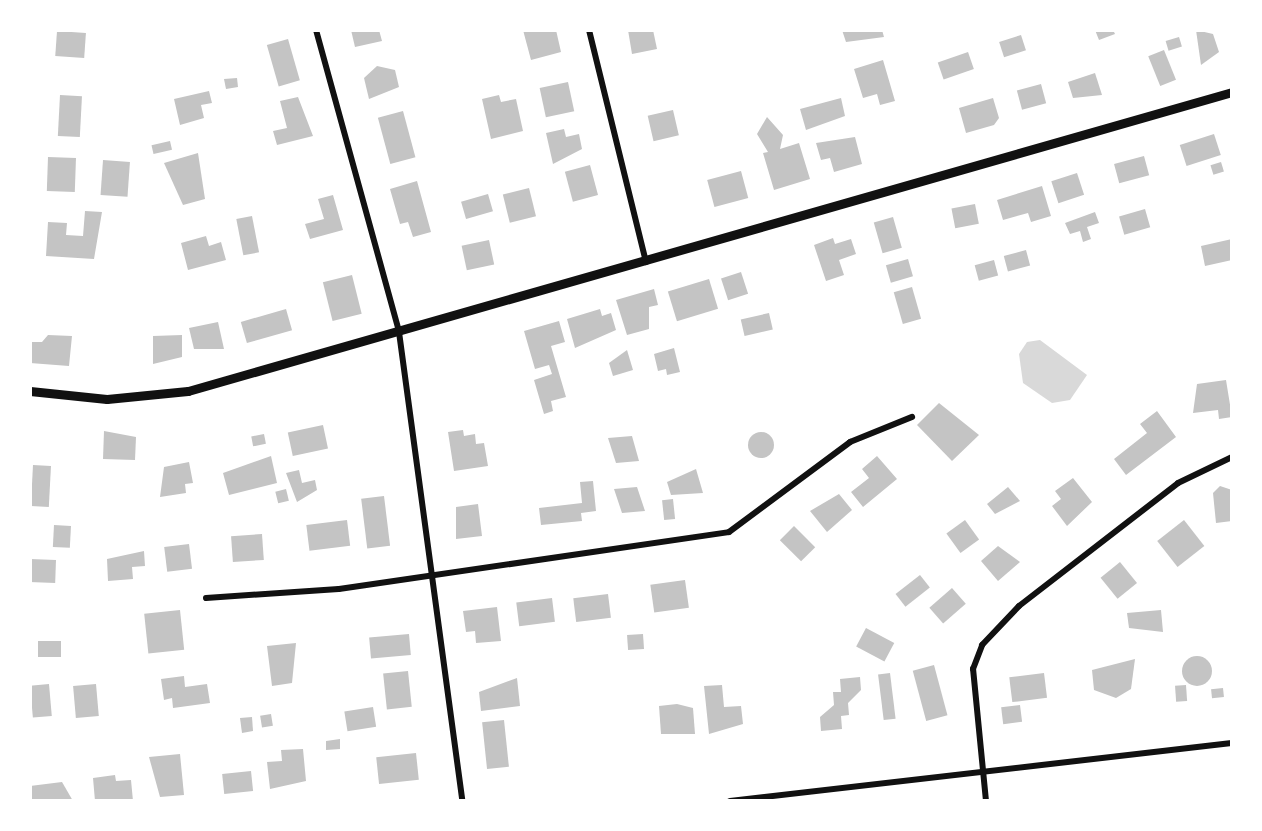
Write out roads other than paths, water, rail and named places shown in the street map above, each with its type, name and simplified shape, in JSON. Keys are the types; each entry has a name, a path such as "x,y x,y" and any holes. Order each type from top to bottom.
{"street":[{"path":"316,30 399,332 462,801"},
{"path":"589,30 646,263"},
{"path":"30,391 148,399 646,263 1232,92"},
{"path":"206,598 432,575 729,532 850,442 912,417"},
{"path":"986,801 972,669 982,645 1019,606 1178,482 1232,458"},
{"path":"730,801 1232,743"}]}
